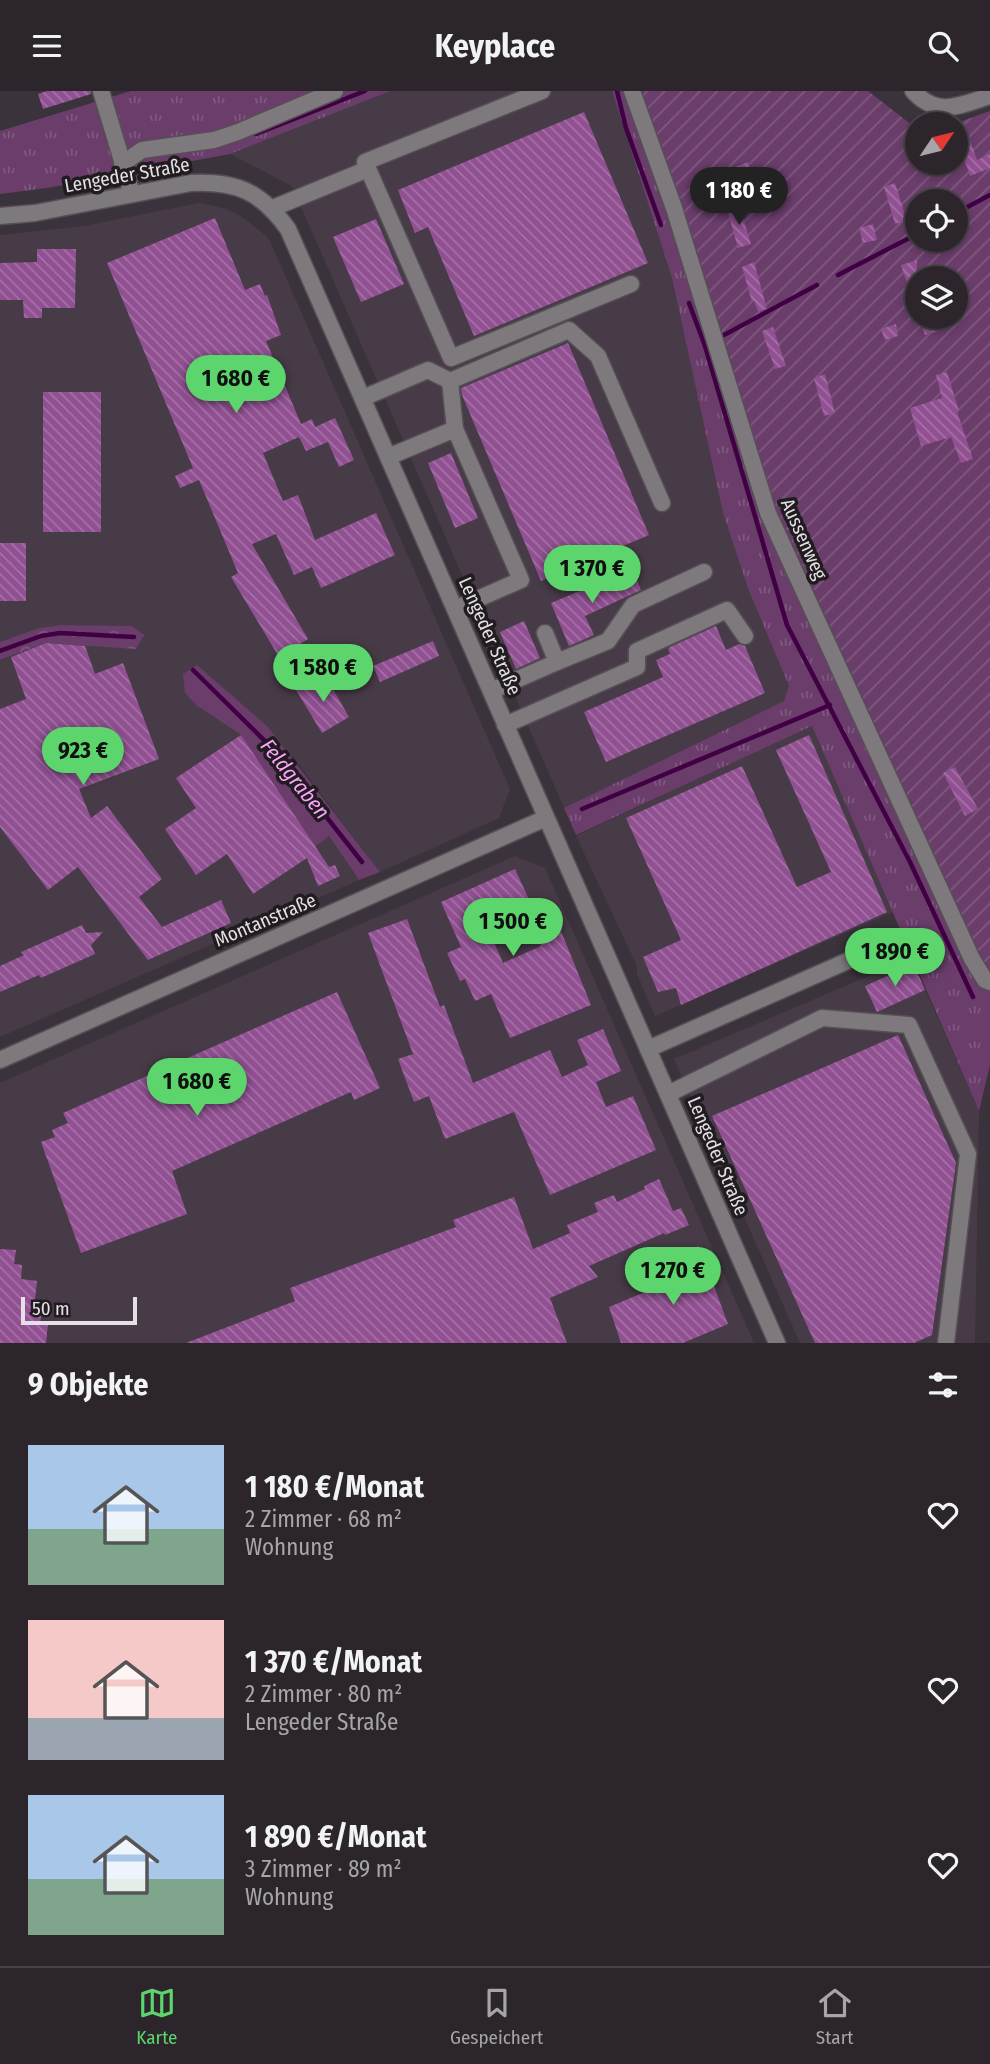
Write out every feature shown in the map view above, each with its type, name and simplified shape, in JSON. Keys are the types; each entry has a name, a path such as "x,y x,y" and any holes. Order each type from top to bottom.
{"street":[{"path":"100,91 132,194"},
{"path":"122,164 142,150 214,140 238,132 335,91"},
{"path":"542,91 365,162 451,358 631,284"},
{"name":"Aussenweg","path":"632,91 674,208 768,513 972,959 985,980 990,982"},
{"path":"913,91 921,100 936,108 957,106 990,96"},
{"path":"273,208 368,169"},
{"name":"Lengeder Straße","path":"0,216 34,213 191,183 215,182 254,194 273,208 288,229 777,1343"},
{"path":"363,398 428,370 450,381 569,330 598,356 662,503"},
{"path":"450,381 456,429 521,580 455,608"},
{"path":"388,457 456,429"},
{"path":"491,691 608,641 633,605 704,572"},
{"path":"505,725 637,667 637,651 727,610 745,636"},
{"path":"545,633 557,662"},
{"name":"Montanstraße","path":"0,1060 546,818"},
{"path":"648,1049 895,940"},
{"path":"668,1094 822,1018 909,1025 968,1154 946,1343"}],"shaded area":[{"path":"391,91 612,91 672,278 723,513 749,591 789,686 784,701 564,808 292,186 230,154"},
{"path":"199,203 224,208 241,216 270,241 510,789 499,818 380,872 293,757 196,705 241,735 315,847 329,836 359,880 0,1037 0,661 46,643 131,626 61,625 39,628 0,642 0,235 84,226"},
{"path":"812,725 893,912 655,1016 637,974 637,966 576,836"},
{"path":"515,856 545,868 754,1343 0,1343 0,1083"},
{"path":"911,958 979,1111 975,1343 800,1343 674,1059"}],"green space":[{"path":"131,91 391,91 230,154 47,188 0,194 0,131"},
{"path":"612,91 631,91 776,508 987,973 990,973 990,1065 979,1111 812,726 576,835 564,808 784,701 789,686 749,591 723,513 672,278"},
{"path":"631,91 868,91 905,120 905,175 968,175 968,119 990,111 988,973 776,508"},
{"path":"61,625 132,626 144,635 136,649 46,643 0,660 0,642 39,628"},
{"path":"197,665 267,726 380,872 359,880 329,836 315,847 241,735 196,705 185,693 183,674"}],"building":[{"path":"47,91 91,91 91,94 43,109 38,94"},
{"path":"584,112 648,263 474,336 428,227 415,233 398,190"},
{"path":"968,135 977,160 990,154 990,168 970,176"},
{"path":"748,162 752,175 740,179 736,167"},
{"path":"707,175 710,186 698,190 694,179"},
{"path":"895,183 905,222 895,224 884,187"},
{"path":"739,205 751,244 738,248 727,209"},
{"path":"215,218 245,290 260,284 265,296 267,295 281,335 266,341 301,424 312,419 315,427 335,418 354,460 339,467 328,442 306,451 299,437 263,453 283,501 298,495 315,540 376,513 395,555 321,588 312,567 294,575 276,534 252,544 308,639 279,657 231,577 238,573 199,480 180,488 175,476 193,468 107,263"},
{"path":"376,219 404,284 361,302 333,237"},
{"path":"873,224 877,240 863,243 859,228"},
{"path":"37,249 76,249 75,308 42,308 42,318 24,318 23,300 0,300 0,263 37,262"},
{"path":"917,260 917,266 905,266 905,277 901,265"},
{"path":"754,262 767,309 758,311 754,301 752,302 742,267"},
{"path":"896,324 898,336 885,340 881,329"},
{"path":"773,327 786,366 775,369 762,331"},
{"path":"923,329 938,331 925,335"},
{"path":"568,343 649,535 541,581 461,388"},
{"path":"947,372 973,459 961,463 951,437 921,446 910,408 942,398 936,375"},
{"path":"825,374 835,413 824,416 814,378"},
{"path":"43,392 101,392 101,532 43,532"},
{"path":"451,453 478,518 455,528 428,463"},
{"path":"0,543 26,543 26,601 0,601"},
{"path":"632,569 641,590 585,616 594,635 569,646 551,603"},
{"path":"524,621 540,658 516,669 500,632"},
{"path":"716,626 726,650 739,644 745,646 765,693 606,762 584,712 663,677 656,660 670,654 668,648"},
{"path":"433,641 439,656 380,682 373,666"},
{"path":"46,643 85,646 95,674 123,663 159,759 79,789 91,818 107,806 162,879 139,897 162,927 221,900 231,923 148,960 78,867 48,890 0,827 0,709 26,699 11,657"},
{"path":"326,677 349,717 322,733 296,690"},
{"path":"241,735 329,867 335,865 340,876 318,886 307,858 253,894 227,854 196,875 165,829 196,808 176,778"},
{"path":"809,735 887,912 681,1005 676,988 658,992 643,957 681,940 626,818 742,766 797,887 831,872 776,750"},
{"path":"955,767 978,809 965,816 943,773"},
{"path":"515,869 532,906 487,926 503,963 541,946 531,924 554,914 591,1005 510,1038 491,994 475,1001 465,979 460,981 447,953 461,947 441,902"},
{"path":"407,919 440,1007 444,1005 473,1083 550,1050 562,1077 588,1065 577,1040 603,1029 621,1071 596,1082 606,1107 633,1096 656,1150 550,1195 514,1112 445,1139 429,1096 414,1102 398,1059 413,1054 368,933"},
{"path":"82,925 86,933 103,932 91,945 95,954 41,978 39,975 0,992 0,966 24,955 21,952"},
{"path":"914,964 925,990 877,1012 865,986"},
{"path":"337,992 380,1088 354,1100 351,1092 172,1171 187,1214 81,1253 41,1142 55,1137 52,1130 68,1123 63,1113"},
{"path":"898,1035 956,1163 932,1335 914,1343 815,1343 712,1116"},
{"path":"659,1179 673,1211 681,1208 689,1225 589,1266 598,1277 550,1298 567,1343 186,1343 295,1301 290,1288 456,1227 453,1220 514,1197 533,1249 570,1233 567,1225 598,1212 594,1203 614,1195 617,1202"},
{"path":"699,1246 728,1324 683,1343 621,1343 609,1307 681,1277 673,1256"},
{"path":"0,1249 16,1250 14,1264 22,1265 21,1279 37,1281 34,1308 42,1309 40,1323 48,1324 46,1343 0,1343"}],"waterway":[{"path":"256,134 365,91"},
{"path":"617,91 626,128 661,225"},
{"path":"968,207 990,195"},
{"path":"838,275 905,240"},
{"path":"724,335 817,285"},
{"path":"689,303 705,346 787,625 910,862 973,997"},
{"name":"Feldgraben","path":"0,651 41,636 60,633 134,637"},
{"name":"Feldgraben","path":"193,670 272,748 362,862"},
{"path":"582,809 830,705"}]}
